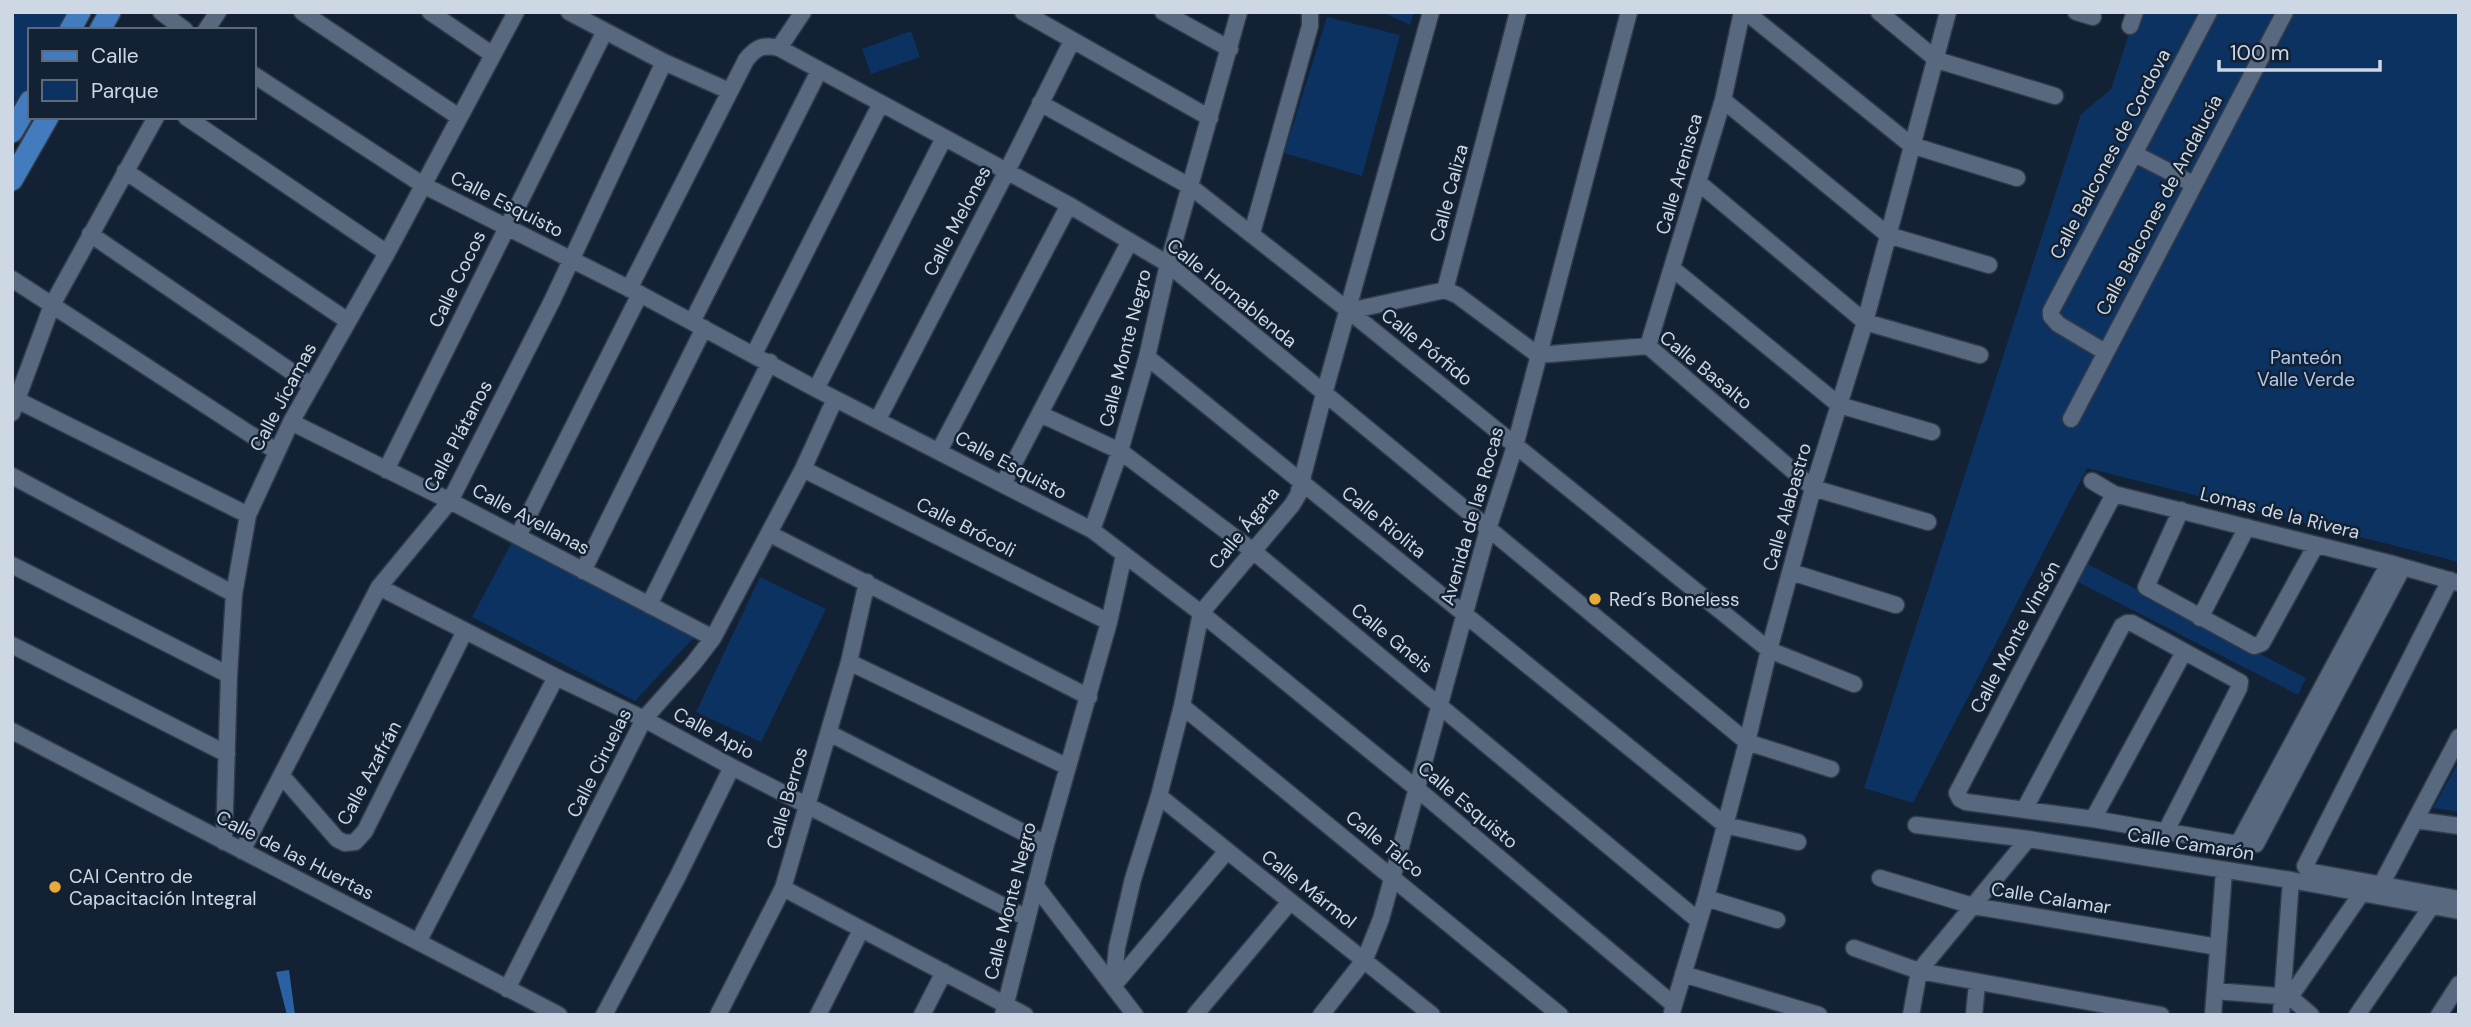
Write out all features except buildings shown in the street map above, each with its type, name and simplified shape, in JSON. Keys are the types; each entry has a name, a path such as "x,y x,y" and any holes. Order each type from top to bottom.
{"main road":[{"path":"71,28 80,12"},
{"path":"101,28 110,12"},
{"path":"12,132 28,105"},
{"path":"12,180 47,119"}],"street":[{"path":"161,12 182,28"},
{"path":"207,28 218,12"},
{"path":"302,12 459,117"},
{"path":"429,12 493,55"},
{"name":"Calle Jícamas","path":"224,842 234,594 248,515 291,422 387,253 516,12"},
{"path":"569,12 664,62 729,91"},
{"path":"518,536 729,91 746,60 757,48 779,48 803,12"},
{"path":"1023,12 1210,118"},
{"path":"1163,12 1230,49"},
{"name":"Calle Monte Negro","path":"1091,530 1120,451 1147,357 1168,264 1239,12"},
{"name":"Calle Ágata","path":"1113,986 1118,947 1133,879 1159,796 1182,706 1201,613 1292,505 1301,481 1432,12"},
{"name":"Calle Caliza","path":"1445,290 1518,12"},
{"name":"Avenida de las Rocas","path":"1321,1015 1365,959 1394,878 1416,788 1488,529 1515,446 1629,12"},
{"path":"1744,12 1911,145 2017,178"},
{"name":"Calle Arenisca","path":"1648,346 1723,100 1744,12"},
{"path":"1879,12 1937,60 2055,96"},
{"name":"Calle Alabastro","path":"1673,1010 1706,898 1813,488 1865,322 1948,12"},
{"path":"2076,12 2093,17"},
{"name":"Calle Balcones de Cordova","path":"2105,352 2058,324 2051,316 2053,306 2209,12"},
{"name":"Calle Balcones de Andalucía","path":"2071,419 2285,12"},
{"path":"1252,233 1310,26 1311,13"},
{"name":"Calle Cocos","path":"386,470 605,31"},
{"name":"Calle Melones","path":"878,419 1072,41"},
{"name":"Calle Hornablenda","path":"779,48 1069,205 1168,264 1747,742"},
{"name":"Calle Plátanos","path":"242,851 379,587 450,500 552,301 664,62"},
{"path":"583,571 819,71"},
{"name":"Calle Esquisto","path":"256,76 423,185 635,291 835,399 1091,530 1201,613 1416,788 1673,1010"},
{"path":"1723,100 1888,235 1989,265"},
{"name":"Calle Pórfido","path":"1040,103 1191,187 1252,233 1769,650 1854,684"},
{"path":"754,354 880,105"},
{"path":"155,119 51,305 15,407 248,515"},
{"path":"189,119 387,253"},
{"path":"816,389 944,138"},
{"path":"2135,154 2193,184"},
{"path":"125,171 348,321"},
{"path":"1699,183 1865,322 1980,355"},
{"path":"939,451 1069,205"},
{"path":"90,234 311,385"},
{"path":"1003,484 1130,242"},
{"path":"1673,269 1839,405 1932,432"},
{"path":"12,279 276,451"},
{"path":"1349,311 1445,290 1457,295 1538,355"},
{"name":"Calle Basalto","path":"1538,355 1648,346 1813,488"},
{"name":"Calle Riolita","path":"1147,357 1725,825"},
{"path":"649,605 770,362"},
{"name":"Calle Ciruelas","path":"507,989 644,719 713,638 770,534 835,399"},
{"name":"Calle Gneis","path":"1040,414 1120,451 1253,551 1699,921"},
{"name":"Calle Avellanas","path":"291,422 450,500 713,638"},
{"name":"Calle Brócoli","path":"803,469 1109,622"},
{"path":"12,476 234,594"},
{"name":"Lomas de la Rivera","path":"2092,481 2114,494 2454,582"},
{"path":"1813,488 1928,522"},
{"name":"Calle Monte Vinsón","path":"2024,810 1966,802 1960,799 1957,793 2114,494"},
{"path":"2181,510 2146,587 2254,646 2262,643 2316,545"},
{"path":"2200,618 2247,527"},
{"path":"770,534 1089,697"},
{"name":"Calle Monte Negro","path":"1004,1009 1046,844 1109,622 1124,555"},
{"path":"12,565 229,675"},
{"path":"2166,831 2240,682 2132,623 2122,626 2024,810 2238,844 2396,565"},
{"path":"1791,572 1896,605"},
{"name":"Calle Berros","path":"718,1015 783,888 849,662 867,582"},
{"path":"2454,582 2305,870 2459,899"},
{"name":"Calle Apio","path":"379,587 644,719 1027,918"},
{"name":"Calle Azafrán","path":"282,776 337,839 345,844 355,842 365,831 466,631"},
{"path":"12,645 227,754"},
{"path":"2093,819 2184,652"},
{"path":"849,662 1068,767"},
{"path":"418,942 556,677"},
{"name":"Calle Talco","path":"1182,706 1560,1015"},
{"name":"Calle de las Huertas","path":"12,730 559,1015"},
{"path":"829,733 1046,844"},
{"path":"2381,885 2459,737"},
{"path":"1747,742 1832,769"},
{"path":"604,1015 732,767"},
{"name":"Calle Mármol","path":"1159,796 1432,1015"},
{"path":"2415,820 2459,826"},
{"path":"1725,825 1798,842"},
{"name":"Calle Camarón","path":"1916,825 2028,839 2291,880 2459,911"},
{"path":"1911,1015 1919,971 2028,839"},
{"path":"1113,986 1227,850"},
{"path":"2213,1015 2224,871"},
{"name":"Calle Calamar","path":"1880,877 1973,906 2218,947"},
{"path":"2281,1015 2286,997 2291,880"},
{"path":"1035,885 1135,1015"},
{"path":"783,888 944,972 1004,1009 1025,1015"},
{"path":"2286,997 2361,894"},
{"path":"1706,898 1776,920"},
{"path":"1195,1015 1290,902"},
{"path":"2357,1015 2431,907"},
{"path":"818,1015 861,930"},
{"path":"1854,948 1919,971 2161,1015"},
{"path":"922,1015 944,972"},
{"path":"1683,974 1819,1015"},
{"path":"1974,1015 1977,983"},
{"path":"2439,1015 2459,984"},
{"path":"2215,992 2286,997 2311,1015"}],"green space":[{"path":"12,12 82,12 73,28 28,28 28,107 12,134"},
{"path":"1382,12 1414,12 1410,25"},
{"name":"Panteón Valle Verde","path":"2136,12 2459,12 2459,562 2087,468 1913,803 1864,788 2081,114 2111,89"},
{"path":"1327,17 1400,35 1362,176 1284,153"},
{"path":"911,31 920,57 871,74 862,49"},
{"path":"512,542 696,635 635,701 472,617"},
{"path":"2084,562 2306,678 2298,695 2074,580"},
{"path":"760,577 826,609 761,742 696,712"},
{"path":"2459,761 2459,812 2433,808"}],"shaded area":[{"path":"289,970 295,1015 287,1015 276,972"}],"place":[{"name":"Red´s Boneless","path":"1595,599"},
{"name":"CAI Centro de Capacitación Integral","path":"55,887"}]}
